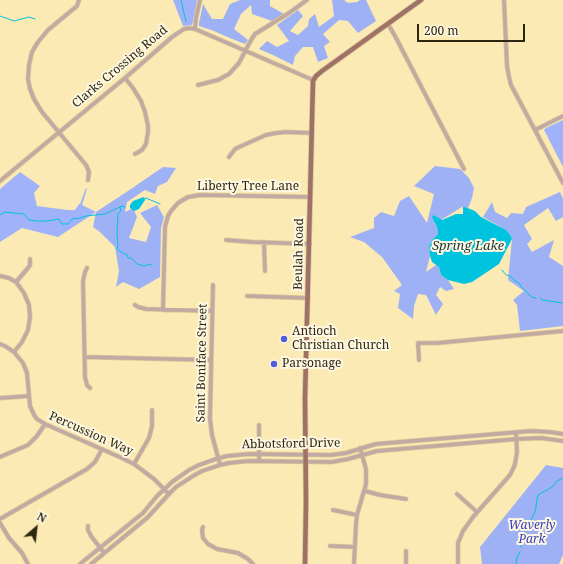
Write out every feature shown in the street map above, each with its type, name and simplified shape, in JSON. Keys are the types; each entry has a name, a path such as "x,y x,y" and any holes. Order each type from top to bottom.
{"main road":[{"path":"313,80 421,0"},
{"name":"Beulah Road","path":"306,564 305,398 313,80"}],"street":[{"path":"79,0 77,6 48,30 38,42 32,52 28,79 34,99 42,112 86,165 89,172 88,180"},
{"path":"200,0 195,29 313,80"},
{"path":"198,85 218,80 226,76 242,59 255,34 307,0"},
{"path":"504,0 507,66 509,77 513,89 563,183"},
{"path":"388,24 464,169"},
{"name":"Clarks Crossing Road","path":"0,181 125,78 177,32 186,28 195,29"},
{"path":"125,78 141,101 148,126 146,144 142,150 135,154"},
{"path":"535,130 563,116"},
{"path":"229,157 235,149 262,136 286,132 312,133"},
{"name":"Liberty Tree Lane","path":"163,310 165,227 170,211 178,203 188,197 200,195 310,197"},
{"path":"226,240 310,244"},
{"path":"264,242 265,271"},
{"path":"16,282 30,265 30,259"},
{"path":"87,268 83,281 85,377 90,388"},
{"path":"0,276 9,278 16,282 21,287 29,305 30,323 26,336 14,352"},
{"name":"Saint Boniface Street","path":"213,285 210,426 220,465"},
{"path":"247,296 308,298"},
{"path":"135,305 146,309 212,311"},
{"path":"419,360 418,343 437,343 563,331"},
{"name":"Percussion Way","path":"0,344 14,352 21,359 26,368 30,406 37,419 134,464 146,472 169,494"},
{"path":"85,357 211,360"},
{"path":"0,398 29,396"},
{"path":"134,464 149,438 152,426 152,410"},
{"path":"0,457 28,444 37,436 45,424"},
{"path":"258,461 259,425"},
{"name":"Abbotsford Drive","path":"80,564 143,513 164,489 180,475 199,465 218,458 258,454 337,454 376,444 516,432 541,431 563,434"},
{"path":"458,564 460,537 466,526 513,470 517,458 516,432"},
{"name":"Abbotsford Drive","path":"91,564 148,518 169,494 184,481 202,471 220,465 258,461 338,461 377,451 517,439 541,438 563,441"},
{"path":"354,564 357,515 365,491 366,476 366,469 360,448"},
{"path":"0,519 87,469 95,462 102,449"},
{"path":"365,491 406,499"},
{"path":"457,494 477,512"},
{"path":"333,510 357,515"},
{"path":"0,523 8,538 22,553 28,564"},
{"path":"88,526 89,533 104,553"},
{"path":"203,527 203,538 208,544 217,549 238,553 253,564"},
{"path":"330,546 355,547"},
{"path":"406,551 406,564"}],"shaded area":[{"path":"173,0 197,0 192,25 183,26"},
{"path":"563,120 563,167 544,130"},
{"path":"20,172 40,186 34,193 37,206 75,210 80,204 86,188 87,189 82,205 96,212 58,237 22,228 0,242 0,189"}],"green space":[{"path":"240,0 270,0 270,6 284,14 272,21 252,14 251,5 241,14 234,29 248,40 245,44 199,26 203,4 212,19 223,19 230,4"},
{"path":"332,0 344,0 348,3 366,0 376,21 358,33 348,21 339,20 323,34 330,42 324,46 328,58 318,62 313,47 303,47 295,56 293,65 259,49 267,41 277,47 289,41 277,25 298,10 303,16 290,31 298,35 308,26 309,19 315,14 319,27 334,16"},
{"path":"435,166 460,169 469,178 474,188 468,208 462,207 441,220 434,215 434,221 438,234 432,240 429,247 430,256 426,272 436,265 439,267 441,275 448,280 454,289 446,291 440,287 436,295 443,304 436,315 426,295 418,294 414,306 413,319 398,308 400,294 394,291 402,285 382,257 364,242 350,237 374,228 374,218 381,212 394,216 400,201 409,196 427,223 434,194 414,186"},
{"path":"163,167 176,168 167,182 158,186 155,194 145,190 127,202 125,212 133,208 137,217 129,238 146,242 151,227 140,213 157,205 164,217 161,228 160,277 139,289 123,282 116,287 119,271 115,247 93,227 96,212"},
{"path":"560,192 563,199 563,217 556,221 548,208 524,225 532,239 527,244 532,252 554,240 549,257 563,266 563,326 520,331 517,305 513,300 524,291 508,280 512,239 511,236 499,226 483,217 492,202 495,212 507,218 511,213 523,214 526,207"},
{"name":"Waverly Park","path":"546,465 563,468 563,555 559,564 482,564 480,547"}],"water":[{"path":"144,197 145,200 139,209 134,211 130,208 133,201"},
{"name":"Spring Lake","path":"463,207 475,211 481,217 506,230 512,239 499,264 472,282 464,284 448,280 441,275 439,267 432,262 429,247 432,240 438,234 437,227 432,217 434,215 442,220 456,214 463,214"}],"waterway":[{"path":"181,0 186,22"},
{"path":"0,16 14,21 29,17 35,19"},
{"path":"144,199 146,198 160,204"},
{"path":"0,215 5,212 24,214 29,220 47,221 59,219 62,224 68,224 72,219 105,214 122,206 125,207"},
{"path":"120,207 121,211 118,214 117,249 137,264 144,266 150,264 152,265"},
{"path":"502,270 506,275 510,276 519,283 522,288 532,297 536,298"},
{"path":"540,298 543,300 563,303"},
{"path":"521,547 525,532 535,512 538,495 552,487 557,481 563,478"},
{"path":"516,564 517,557 520,552"}],"place":[{"name":"Antioch Christian Church","path":"284,339"},
{"name":"Parsonage","path":"274,364"}]}
